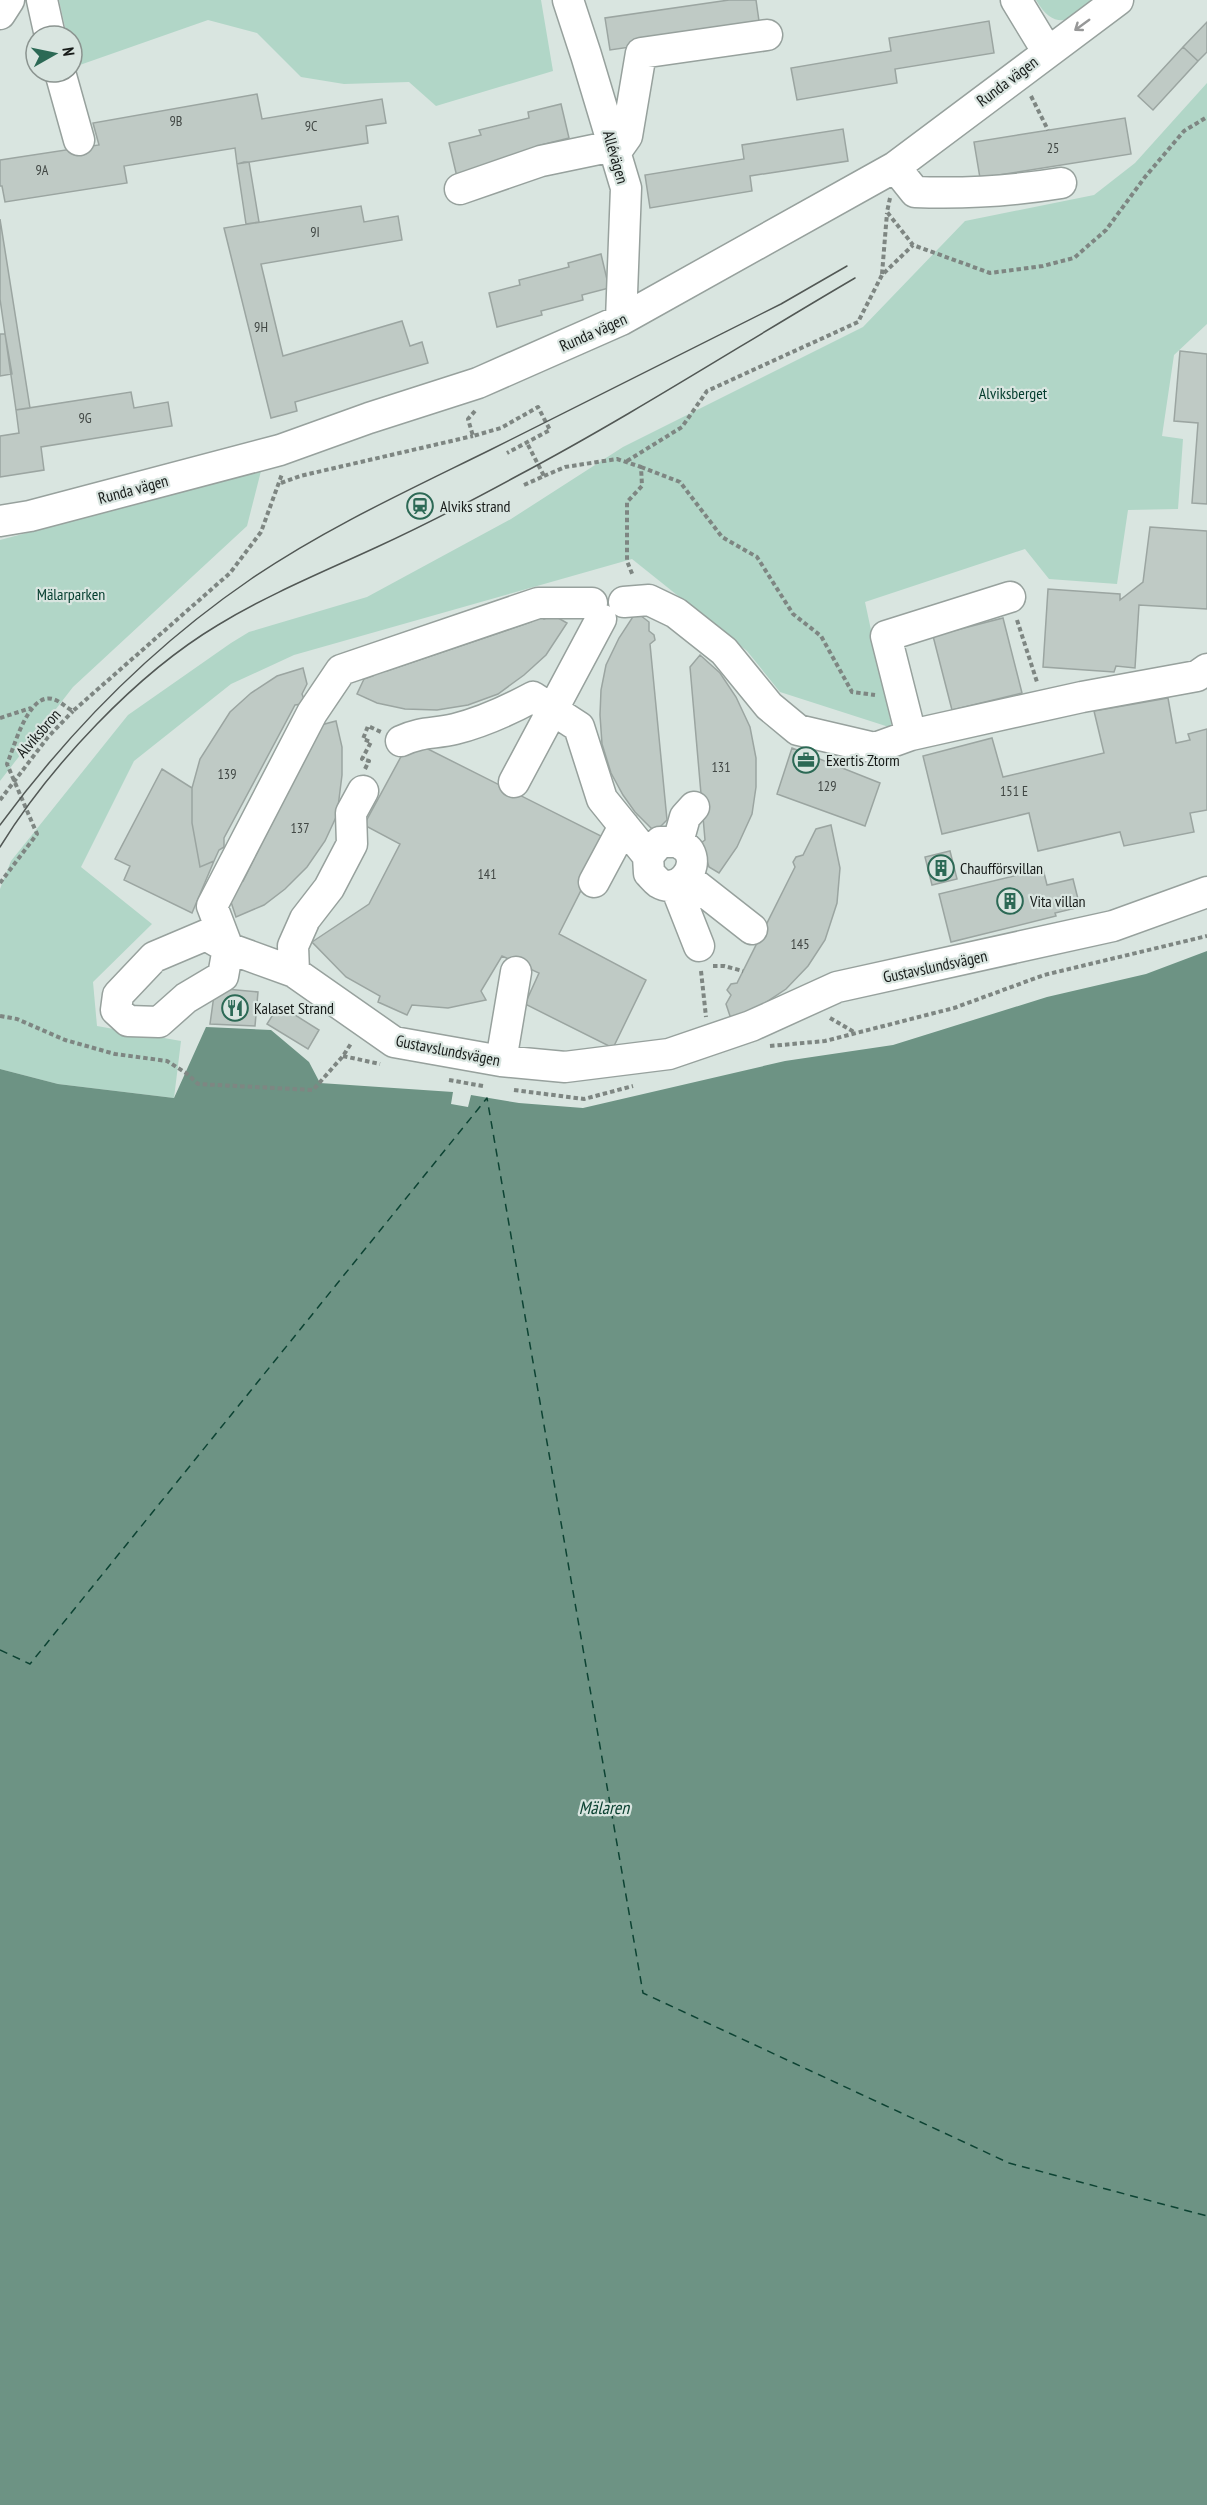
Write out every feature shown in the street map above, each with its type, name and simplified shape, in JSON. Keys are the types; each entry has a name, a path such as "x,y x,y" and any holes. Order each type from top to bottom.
{"street":[{"path":"0,14 9,0"},
{"path":"42,0 48,24"},
{"name":"Allévägen","path":"568,0 626,188 621,320"},
{"path":"1016,0 1047,51"},
{"name":"Runda vägen","path":"0,521 30,516 280,450 478,383 621,320 895,166 1118,0"},
{"path":"460,189 541,161 614,150 627,136 641,53 768,35"},
{"path":"63,84 79,140"},
{"path":"895,166 915,192 956,194 1030,188 1060,183"},
{"path":"911,735 886,636 1010,597"},
{"name":"Gustavslundsvägen","path":"1207,669 1197,676 1045,705 911,735 875,748 798,730 769,706 724,651 676,613 650,600 606,608 538,603 341,670 312,713 212,906 228,948 294,972 394,1041 501,1061 565,1067 669,1054 751,1026 837,987 1113,926 1207,892"},
{"path":"514,782 606,608"},
{"path":"401,741 417,733 453,729 499,716 533,697 579,727 602,799 648,856 648,873 661,884 681,882 752,930"},
{"path":"294,972 293,946 305,919 329,888 352,844 351,813 362,785"},
{"path":"678,842 685,818 694,807"},
{"path":"594,882 624,826"},
{"path":"648,856 660,842 678,842 689,851 692,866 681,882 700,956"},
{"path":"501,1061 516,972"}],"path":[{"path":"1028,90 1048,130"},
{"path":"627,461 682,427 707,391 858,322 882,275 913,245 990,273 1043,266 1074,258 1107,230 1145,177 1184,131 1207,117"},
{"path":"882,275 887,212"},
{"path":"280,484 300,476 501,428 538,407 550,430 507,453"},
{"path":"468,419 473,436"},
{"path":"527,443 544,476"},
{"path":"280,450 283,468 280,484"},
{"path":"524,485 565,467 617,459 680,482 722,537 757,557 793,614 821,636 852,692 879,696 900,692"},
{"path":"627,561 627,502 642,486 641,467"},
{"name":"Alviksbron","path":"0,800 48,737 74,711 230,573 261,532 280,484"},
{"path":"1010,597 1045,705"},
{"path":"0,718 31,708 43,699 53,699 74,711"},
{"path":"0,883 37,834 7,764 21,726 31,708"},
{"path":"362,785 369,761 362,759 370,742 363,739 368,726 401,741"},
{"path":"709,1040 700,956 742,971"},
{"path":"0,1016 17,1019 65,1040 115,1054 167,1061 198,1084 313,1089 343,1056"}],"green space":[{"path":"59,0 541,0 553,71 436,106 409,82 344,84 301,77 257,33 208,20 84,63 84,24 64,24"},
{"path":"1036,0 1097,0 1081,13 1065,20 1058,20 1043,11"},
{"name":"Alviksberget","path":"1207,83 1207,324 1174,355 1162,436 1183,439 1178,509 1128,510 1117,584 1049,579 1025,549 865,602 892,728 780,692 747,651 632,559 294,655 231,684 134,761 81,867 152,924 93,982 97,1026 181,1041 174,1098 58,1084 0,1069 0,889 11,861 128,715 249,632 367,597 511,519 623,447 863,327 965,221 1094,195 1135,163"},
{"name":"Mälarparken","path":"261,471 247,526 73,687 0,781 0,540"}],"water":[{"name":"Mälaren","path":"1207,951 1207,2505 0,2505 0,1069 58,1084 174,1098 206,1027 271,1030 309,1062 320,1083 453,1092 451,1104 468,1107 471,1095 519,1103 583,1108 785,1061 893,1045 1047,997 1146,974"}],"building":[{"path":"729,0 756,0 760,28 610,50 605,18"},
{"path":"989,21 994,53 895,69 897,83 797,100 791,68 891,51 889,38"},
{"path":"1207,22 1207,52 1198,61 1183,47"},
{"path":"1183,47 1198,61 1153,110 1138,96"},
{"path":"257,94 262,119 382,99 386,123 366,126 368,143 237,164 235,148 124,166 127,183 5,202 2,186 0,186 0,160 99,145 93,123"},
{"path":"561,104 569,138 541,145 543,150 457,177 449,143 481,135 479,130 529,118 528,112"},
{"path":"1125,118 1131,154 980,178 974,142"},
{"path":"843,129 848,161 750,176 752,191 650,208 645,175 744,159 742,145"},
{"path":"249,162 259,222 246,224 237,164"},
{"path":"361,206 364,222 398,216 402,240 261,264 283,356 402,321 410,346 422,342 428,363 295,402 297,411 271,418 224,228"},
{"path":"0,219 30,408 16,410 0,299"},
{"path":"601,254 609,288 582,295 583,300 541,311 542,315 497,327 489,293 520,285 519,280 569,267 568,263"},
{"path":"0,334 5,334 12,374 0,376"},
{"path":"1180,351 1207,354 1207,504 1192,503 1198,423 1174,421"},
{"path":"131,392 134,408 168,402 172,426 41,447 44,470 0,477 0,436 19,433 16,410"},
{"path":"1150,527 1207,531 1207,609 1139,605 1135,668 1116,666 1114,672 1043,667 1048,589 1120,594 1120,600 1143,582"},
{"path":"636,612 649,622 649,631 654,635 655,640 650,644 667,820 655,832 635,812 623,795 611,773 602,744 601,690 606,665 619,638"},
{"path":"553,615 567,623 546,655 498,694 468,705 437,710 405,709 377,703 357,694 364,679 373,676 375,670 380,668 387,671 531,622 532,616 541,616 544,619"},
{"path":"1003,618 1022,693 952,710 933,636"},
{"path":"700,655 720,673 736,697 750,727 756,758 756,787 752,814 737,847 719,873 709,867 701,843 705,840 690,667"},
{"path":"303,668 307,684 302,694 304,699 302,704 295,705 224,838 224,847 219,850 214,861 200,867 192,823 192,788 200,759 230,712 251,693 277,676"},
{"path":"1168,698 1176,743 1190,740 1188,734 1207,729 1207,810 1190,813 1194,832 1124,846 1120,832 1038,851 1029,813 942,834 923,756 992,738 1003,777 1104,753 1094,711"},
{"path":"336,721 342,747 342,775 337,815 325,841 307,867 285,889 264,905 236,917 231,902 235,894 234,889 238,882 243,881 321,725"},
{"path":"410,740 607,839 559,934 646,980 613,1048 525,1004 539,973 502,956 481,991 486,1000 448,1008 412,1005 407,1015 378,1002 380,996 346,977 312,942 369,904 400,844 364,825"},
{"path":"792,748 880,783 865,826 777,794"},
{"path":"162,769 192,788 192,823 200,867 214,861 192,913 124,880 130,866 115,859"},
{"path":"831,825 840,868 837,903 825,940 808,966 786,989 756,1009 731,1019 726,1004 731,995 727,990 731,984 737,983 795,867 793,862 796,857 803,855 816,829"},
{"name":"Chaufförsvillan","path":"950,851 957,879 932,885 925,857"},
{"name":"Vita villan","path":"1043,869 1047,885 1073,879 1080,907 1055,913 1056,916 951,942 939,894"},
{"name":"Kalaset Strand","path":"215,988 258,992 255,1026 210,1024"},
{"path":"279,1005 319,1030 308,1049 267,1024"}],"ferry route":[{"path":"0,1650 30,1664 487,1098 643,1993 1009,2163 1207,2216"}],"tram line":[{"path":"0,825 84,723 147,661 215,605 279,560 368,510 781,304 847,266"},
{"path":"0,847 20,816 69,754 126,695 187,645 257,603 430,521 560,453 855,278"}],"place":[{"name":"Alviks strand","path":"420,506"},
{"name":"Exertis Ztorm","path":"806,760"},
{"name":"Chaufförsvillan","path":"941,868"},
{"name":"Vita villan","path":"1010,901"},
{"name":"Kalaset Strand","path":"235,1008"}]}
